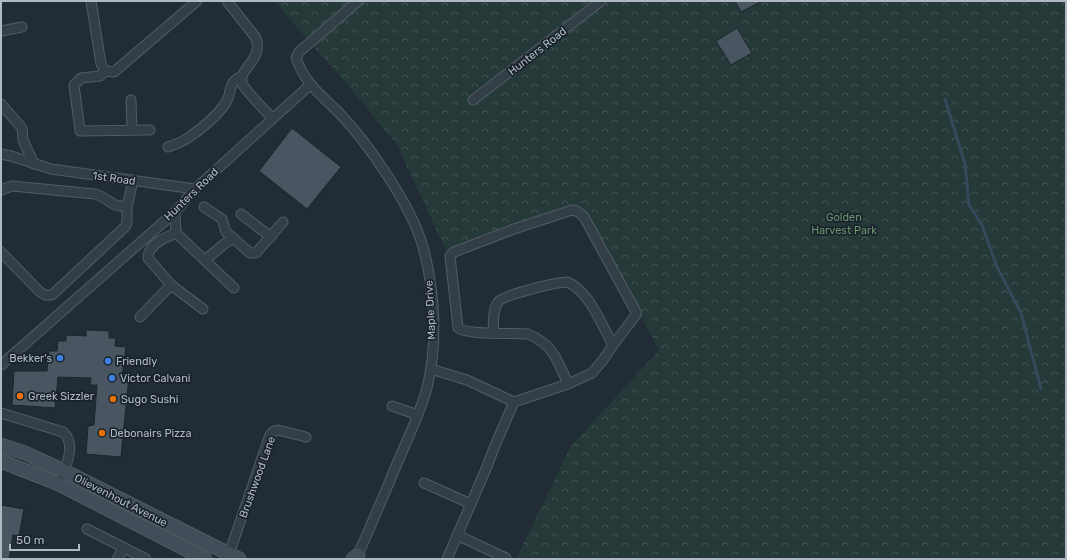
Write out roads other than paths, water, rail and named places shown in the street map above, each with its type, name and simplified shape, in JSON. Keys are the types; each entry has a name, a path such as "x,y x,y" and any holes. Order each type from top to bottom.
{"street":[{"path":"90,1 100,64 105,71 114,72 197,1"},
{"path":"168,147 187,139 213,117 226,103 230,86 236,79 242,76 256,55 258,45 256,38 227,1"},
{"path":"310,84 301,70 296,58 299,52 358,1"},
{"name":"Hunters Road","path":"473,100 601,1"},
{"path":"1,31 22,27"},
{"path":"105,71 100,76 81,78 74,85 80,131 150,130"},
{"path":"242,76 242,84 272,118"},
{"name":"Hunters Road","path":"1,365 174,212 195,189 310,84"},
{"name":"Maple Drive","path":"310,84 343,117 366,144 398,192 422,246 432,299 433,334 431,369 426,389 418,416 356,558"},
{"path":"131,100 132,130"},
{"path":"1,104 22,128 23,140 34,164"},
{"name":"1st Road","path":"1,154 51,169 195,189"},
{"path":"1,252 39,291 45,295 52,294 126,227 127,204 133,180"},
{"path":"1,190 12,186 95,194 105,198 117,206 122,207 127,204"},
{"path":"204,207 222,219 226,232 253,254 256,253 283,222"},
{"path":"431,369 467,380 514,402 568,384 585,376 597,368 634,318 636,312 584,217 572,210 514,229 452,254 450,260 458,328 493,333 528,334 538,339 547,345 553,352 568,384"},
{"path":"174,212 176,233 234,288"},
{"path":"241,214 271,237"},
{"path":"176,233 159,241 147,255 151,262 171,285 203,309"},
{"path":"205,260 222,245 233,238"},
{"path":"493,333 495,307 499,300 567,282 574,285 588,299 613,345"},
{"path":"140,317 171,285"},
{"path":"446,559 514,402"},
{"path":"392,406 418,416"},
{"path":"1,414 63,432 68,436 70,440 70,449 59,484"},
{"name":"Brushwood Lane","path":"234,557 270,435 274,431 278,430 306,437"},
{"name":"Olievenhout Avenue","path":"1,445 25,453 64,471 234,557"},
{"name":"Olievenhout Avenue","path":"1,461 59,484 205,559"},
{"path":"424,483 471,504"},
{"path":"87,529 146,559"},
{"path":"457,535 506,558"},
{"path":"117,559 124,548"}],"waterway":[{"path":"945,99 965,164 969,205 982,225 997,267 1021,313 1041,389"}],"place":[{"name":"Bekker's","path":"60,358"},
{"name":"Friendly","path":"108,361"},
{"name":"Victor Calvani","path":"112,378"},
{"name":"Greek Sizzler","path":"20,396"},
{"name":"Sugo Sushi","path":"113,399"},
{"name":"Debonairs Pizza","path":"102,433"}],"park label":[{"name":"Golden Harvest Park","path":"844,223"}]}
